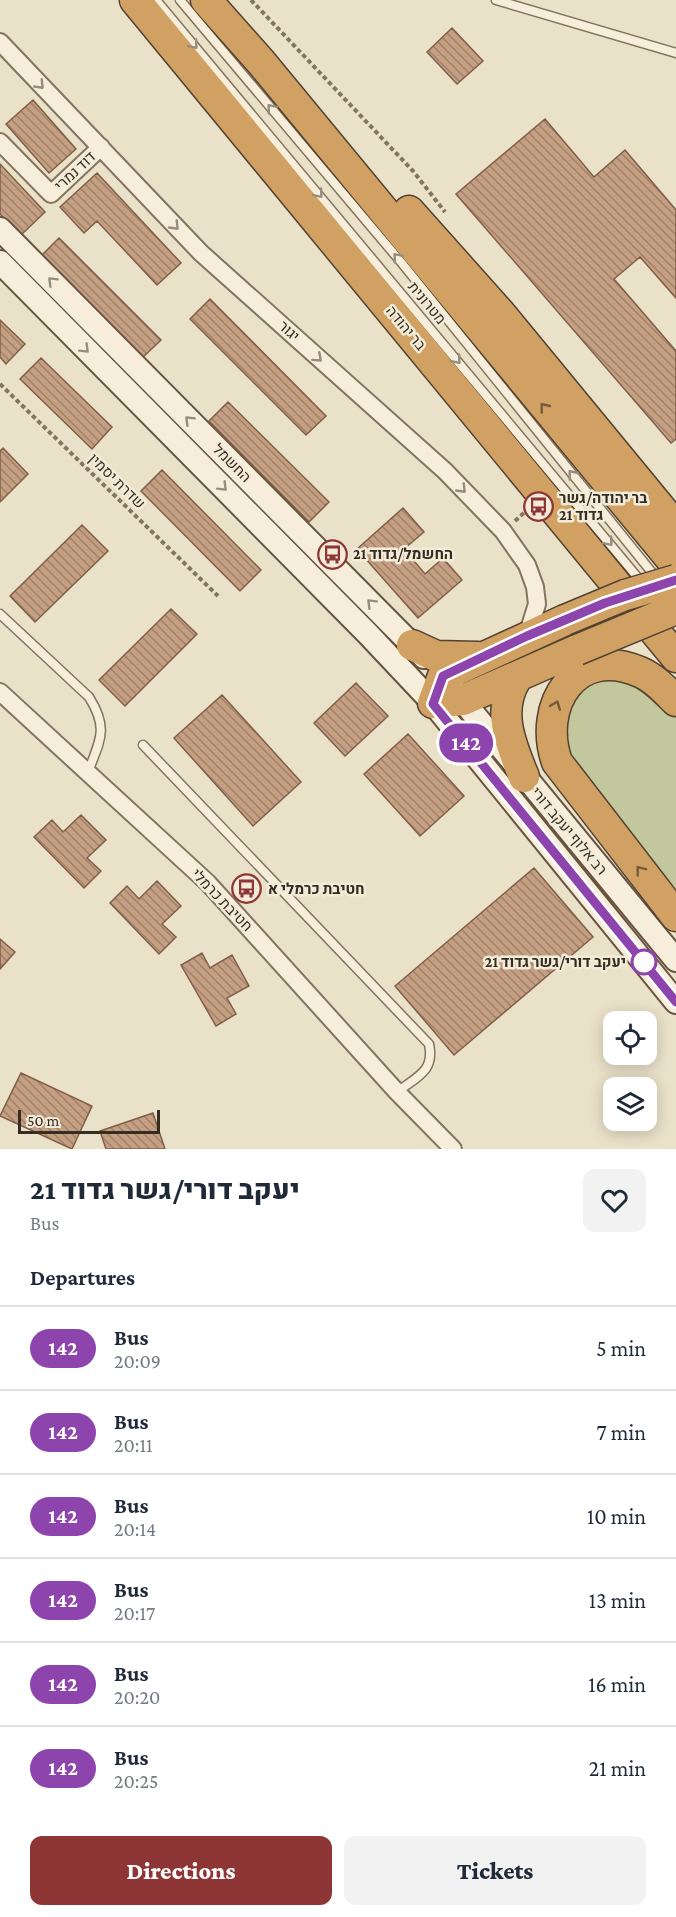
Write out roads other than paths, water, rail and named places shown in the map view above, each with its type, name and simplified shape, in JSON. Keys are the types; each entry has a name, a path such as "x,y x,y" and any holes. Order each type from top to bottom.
{"highway":[{"name":"בר יהודה","path":"135,0 676,657"},
{"path":"206,0 261,62 669,592"},
{"path":"261,62 342,137 500,313 676,527"},
{"path":"438,690 484,656 527,636 624,595 669,592"},
{"path":"438,690 463,700 516,679 577,650 669,592"},
{"path":"412,645 436,656 484,656"},
{"path":"676,701 660,685 637,670 620,666 589,669 567,682 554,709 550,726 552,747 557,762 676,916"},
{"path":"516,679 509,693 506,719 512,747 524,777"}],"street":[{"name":"יגור","path":"0,42 201,252 445,471 502,531 527,565 535,587 537,604 527,636"},
{"name":"דוד נמרי","path":"0,142 51,194 100,147"},
{"name":"החשמל","path":"0,229 412,645 438,690"},
{"name":"החשמל","path":"0,262 368,634 438,690"},
{"name":"רב אלוף יעקב דורי","path":"438,690 676,1002"},
{"name":"חטיבת כרמלי","path":"0,692 208,883 397,1092 453,1149"},
{"name":"רב אלוף יעקב דורי","path":"463,700 676,960"}],"lane":[{"name":"מטרונית","path":"156,0 669,592"},
{"name":"מטרונית","path":"180,0 394,253 669,592 676,625"},
{"path":"496,0 676,53"},
{"path":"0,614 89,697 96,709 102,720 102,732 88,773"},
{"path":"143,745 429,1044 432,1056 429,1068 397,1092"}],"place":[{"name":"בר יהודה/גשר גדוד 21","path":"538,507"},
{"name":"החשמל/גדוד 21","path":"332,554"},
{"name":"חטיבת כרמלי א","path":"247,889"},
{"name":"יעקב דורי/גשר גדוד 21","path":"644,962"}]}
